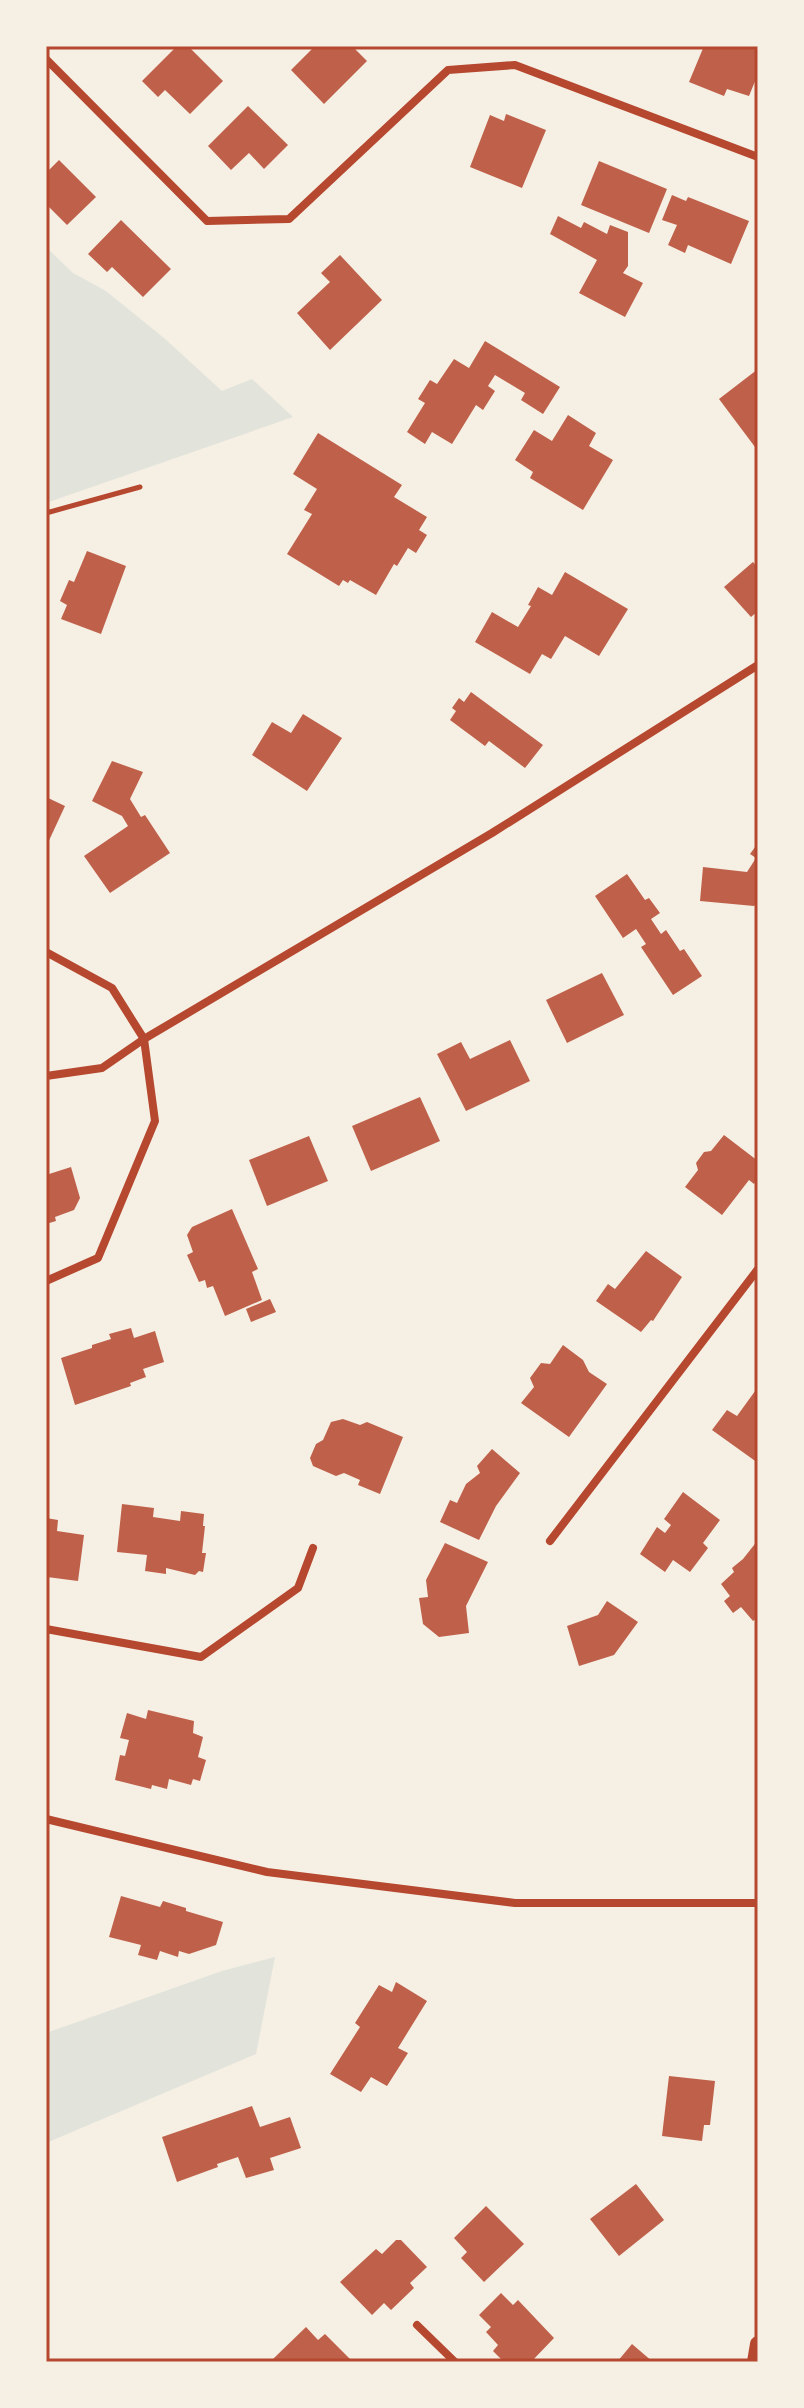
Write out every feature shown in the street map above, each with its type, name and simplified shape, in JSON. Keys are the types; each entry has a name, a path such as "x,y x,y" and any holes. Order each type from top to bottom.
{"main road":[{"path":"755,2362 758,2344"}],"street":[{"path":"46,59 207,221 289,219 448,70 515,65 758,157"},
{"path":"46,1076 102,1068 144,1039 492,833 758,665"},
{"path":"46,952 112,988 144,1039 155,1121 98,1258 46,1281"},
{"path":"550,1541 758,1269"},
{"path":"46,1629 201,1657 298,1588 313,1548"},
{"path":"46,1819 267,1872 499,1901 758,1903"},
{"path":"417,2325 455,2362"}],"path":[{"path":"46,513 140,487"}],"shaded area":[{"path":"46,247 73,273 106,291 164,338 222,391 252,379 293,417 46,503"},
{"path":"275,1957 256,2054 46,2143 46,2033 222,1971"}],"building":[{"path":"177,46 188,46 223,81 190,114 165,90 158,97 142,81"},
{"path":"315,46 352,46 367,61 324,104 291,70"},
{"path":"704,46 758,46 758,74 749,96 727,89 724,96 689,82"},
{"path":"248,106 288,145 264,169 249,153 231,170 208,146"},
{"path":"506,114 546,130 522,188 470,167 490,115 504,121"},
{"path":"59,160 96,197 67,225 46,204 46,173"},
{"path":"599,161 667,189 649,233 581,205"},
{"path":"672,195 686,201 688,197 749,221 731,264 688,245 685,253 668,245 677,225 662,220"},
{"path":"558,216 581,228 584,222 607,234 610,225 628,232 628,266 623,273 643,283 625,317 579,293 597,260 550,234"},
{"path":"121,220 171,269 143,297 112,267 107,272 88,254"},
{"path":"340,255 382,300 330,350 297,313 330,282 321,273"},
{"path":"485,341 560,387 543,414 521,400 525,393 495,375 488,386 495,391 483,410 476,405 452,444 432,432 425,444 407,432 425,403 418,399 430,380 437,384 454,359 469,368"},
{"path":"758,369 758,451 719,399"},
{"path":"568,415 596,433 589,446 613,460 583,510 530,478 533,472 515,460 534,430 552,441"},
{"path":"318,433 402,485 394,497 427,517 419,530 427,535 416,553 408,548 397,566 394,564 376,595 350,580 348,583 343,580 339,586 287,554 312,514 304,510 317,489 293,474"},
{"path":"87,551 126,566 101,634 61,619 67,605 60,601 69,580 74,582"},
{"path":"753,562 758,568 758,611 751,617 724,587"},
{"path":"565,572 628,609 599,656 565,636 551,659 542,654 530,674 475,642 492,612 518,627 538,587 552,595"},
{"path":"471,692 543,745 525,768 489,741 485,746 450,720 456,711 452,708 459,698 464,702"},
{"path":"303,714 342,738 307,791 252,755 272,722 291,733"},
{"path":"112,761 143,772 130,799 141,817 145,815 170,853 110,893 84,856 128,826 122,816 92,801"},
{"path":"46,797 65,806 46,847"},
{"path":"758,843 758,901 754,906 700,901 703,867 747,872 756,858 750,854"},
{"path":"627,874 645,900 649,898 660,913 651,919 661,934 666,930 680,951 684,949 702,976 673,995 641,947 646,944 636,929 623,938 595,896"},
{"path":"602,973 624,1015 567,1043 546,1000"},
{"path":"510,1040 530,1081 466,1111 437,1054 461,1042 470,1059"},
{"path":"420,1097 440,1141 371,1171 352,1126"},
{"path":"724,1135 758,1161 758,1178 754,1184 749,1180 722,1215 685,1187 698,1170 696,1163 704,1152 711,1151"},
{"path":"309,1136 328,1181 267,1206 249,1160"},
{"path":"71,1167 80,1198 74,1210 46,1224 46,1175"},
{"path":"232,1209 258,1269 252,1272 262,1300 225,1316 213,1286 207,1288 205,1280 199,1282 187,1255 193,1252 187,1235 192,1227"},
{"path":"646,1251 682,1277 653,1321 641,1332 596,1301 608,1284 615,1289"},
{"path":"270,1299 276,1312 251,1322 246,1309"},
{"path":"131,1328 134,1338 155,1331 164,1362 143,1369 146,1377 130,1383 131,1386 75,1405 61,1358 111,1339 109,1334"},
{"path":"563,1345 583,1360 589,1372 607,1384 569,1437 521,1403 534,1387 530,1378 541,1363 550,1364"},
{"path":"758,1387 758,1463 712,1430 727,1410 737,1416"},
{"path":"343,1419 360,1425 367,1422 403,1437 380,1494 358,1485 360,1480 344,1473 336,1476 313,1466 310,1458 316,1444 323,1440 331,1422"},
{"path":"492,1449 520,1473 496,1506 479,1540 440,1522 450,1500 457,1503 466,1484 480,1473 477,1466"},
{"path":"683,1492 720,1520 703,1543 708,1548 690,1572 673,1560 665,1572 640,1554 657,1527 665,1533 671,1525 664,1519"},
{"path":"122,1504 154,1508 153,1517 180,1521 181,1511 204,1514 202,1553 206,1553 203,1572 195,1575 166,1568 166,1574 145,1571 147,1555 117,1552"},
{"path":"46,1518 58,1520 57,1531 84,1535 78,1581 47,1577"},
{"path":"758,1540 758,1569 755,1572 758,1575 758,1617 753,1621 741,1607 733,1613 724,1601 730,1596 721,1584"},
{"path":"445,1543 488,1562 466,1606 469,1633 439,1637 423,1624 419,1598 428,1597 426,1580"},
{"path":"607,1601 638,1622 614,1655 579,1666 567,1626 598,1615"},
{"path":"148,1710 194,1721 193,1733 203,1737 198,1757 206,1760 200,1781 193,1779 191,1785 169,1779 167,1789 152,1785 151,1789 115,1780 120,1755 125,1756 129,1740 120,1738 127,1713 146,1719"},
{"path":"121,1896 160,1907 163,1901 223,1922 216,1945 189,1954 179,1951 178,1957 160,1951 157,1960 138,1955 141,1945 109,1937"},
{"path":"396,1982 427,2001 398,2048 408,2053 387,2086 371,2077 361,2092 330,2074 360,2027 355,2023 379,1985 392,1992"},
{"path":"669,2076 715,2081 710,2125 704,2125 702,2141 662,2136"},
{"path":"252,2106 260,2127 290,2117 301,2148 270,2158 274,2170 246,2178 238,2157 177,2182 162,2137"},
{"path":"636,2184 664,2220 619,2256 590,2219"},
{"path":"486,2206 524,2244 484,2282 461,2258 467,2252 454,2238"},
{"path":"396,2240 401,2240 427,2267 410,2283 414,2288 391,2310 384,2303 372,2315 340,2282 376,2249 382,2254"},
{"path":"501,2293 513,2305 518,2300 554,2338 531,2362 504,2362 493,2351 498,2345 486,2332 491,2327 479,2315"},
{"path":"306,2327 318,2340 325,2334 353,2362 276,2362 273,2359"},
{"path":"632,2344 653,2362 617,2362"}]}
